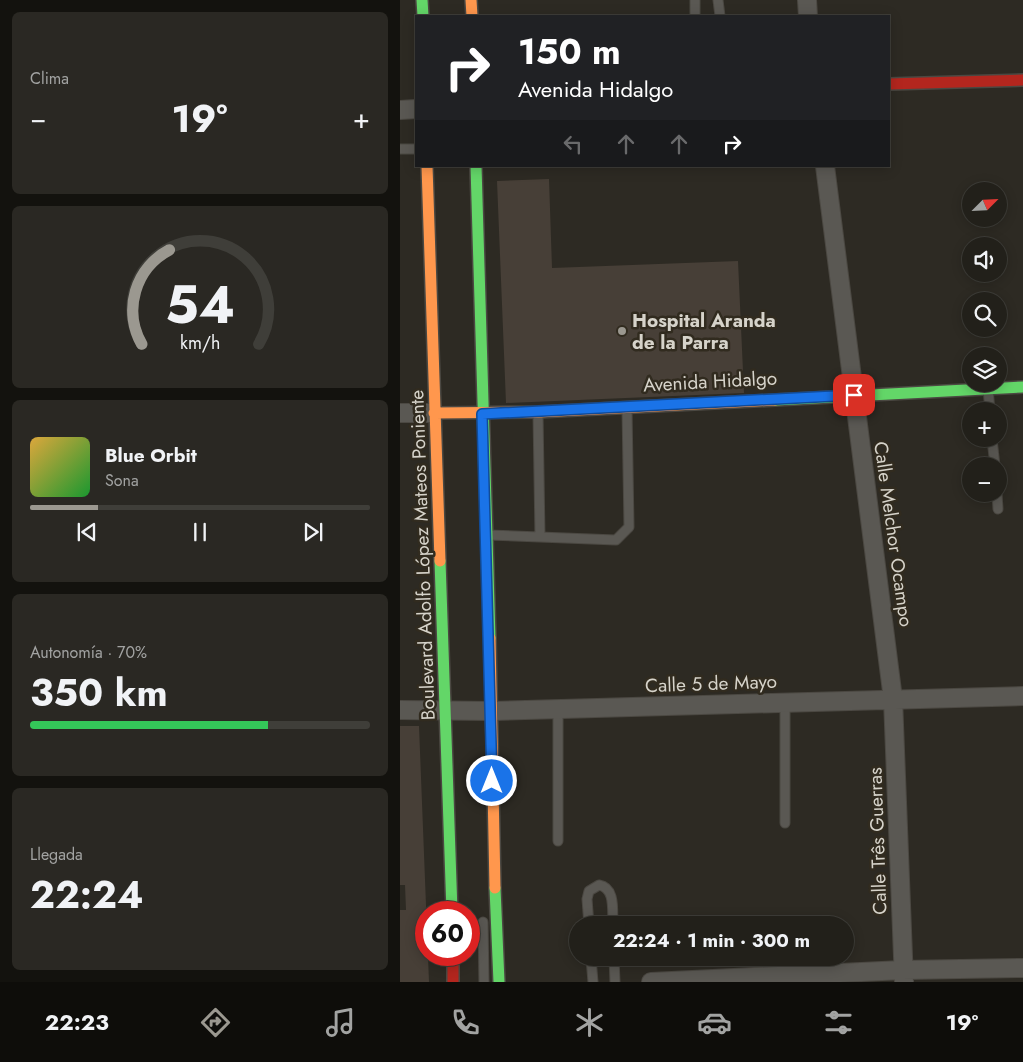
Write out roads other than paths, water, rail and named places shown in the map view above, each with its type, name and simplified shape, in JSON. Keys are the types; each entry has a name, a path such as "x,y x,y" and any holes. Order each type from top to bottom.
{"main road":[{"path":"422,0 423,15"},
{"path":"472,0 472,15"},
{"path":"890,84 1023,80"},
{"name":"Boulevard Adolfo López Mateos Poniente","path":"427,167 441,410 453,711 452,901"},
{"path":"476,167 486,534 484,710 493,834 499,982"},
{"name":"Avenida Hidalgo","path":"1007,387 1023,387"},
{"name":"Avenida Hidalgo","path":"441,410 470,414 538,412 962,389"},
{"path":"453,966 453,982"}],"street":[{"path":"806,0 808,15"},
{"path":"400,110 415,109"},
{"name":"Calle Melchor Ocampo","path":"826,167 893,699"},
{"name":"Avenida Hidalgo","path":"400,413 441,410"},
{"name":"Calle 5 de Mayo","path":"400,710 558,709 1023,696"},
{"name":"Calle Três Guerras","path":"893,699 904,976"},
{"path":"651,982 904,976 1023,968"}],"lane":[{"path":"695,0 696,15"},
{"path":"718,0 720,15"},
{"path":"400,149 415,149"},
{"path":"486,534 616,540 629,527 627,406"},
{"path":"441,410 446,443"},
{"path":"538,412 540,537"},
{"path":"998,502 998,510"},
{"path":"785,702 785,822"},
{"path":"558,709 558,841"},
{"path":"458,788 461,901"},
{"path":"588,916 587,899 589,891 599,885 604,886 610,892 612,916"},
{"path":"483,914 484,982"},
{"path":"462,966 463,982"},
{"path":"592,966 593,982"},
{"path":"614,966 615,982"}],"place":[{"name":"Hospital Aranda de la Parra","path":"622,331"}]}
